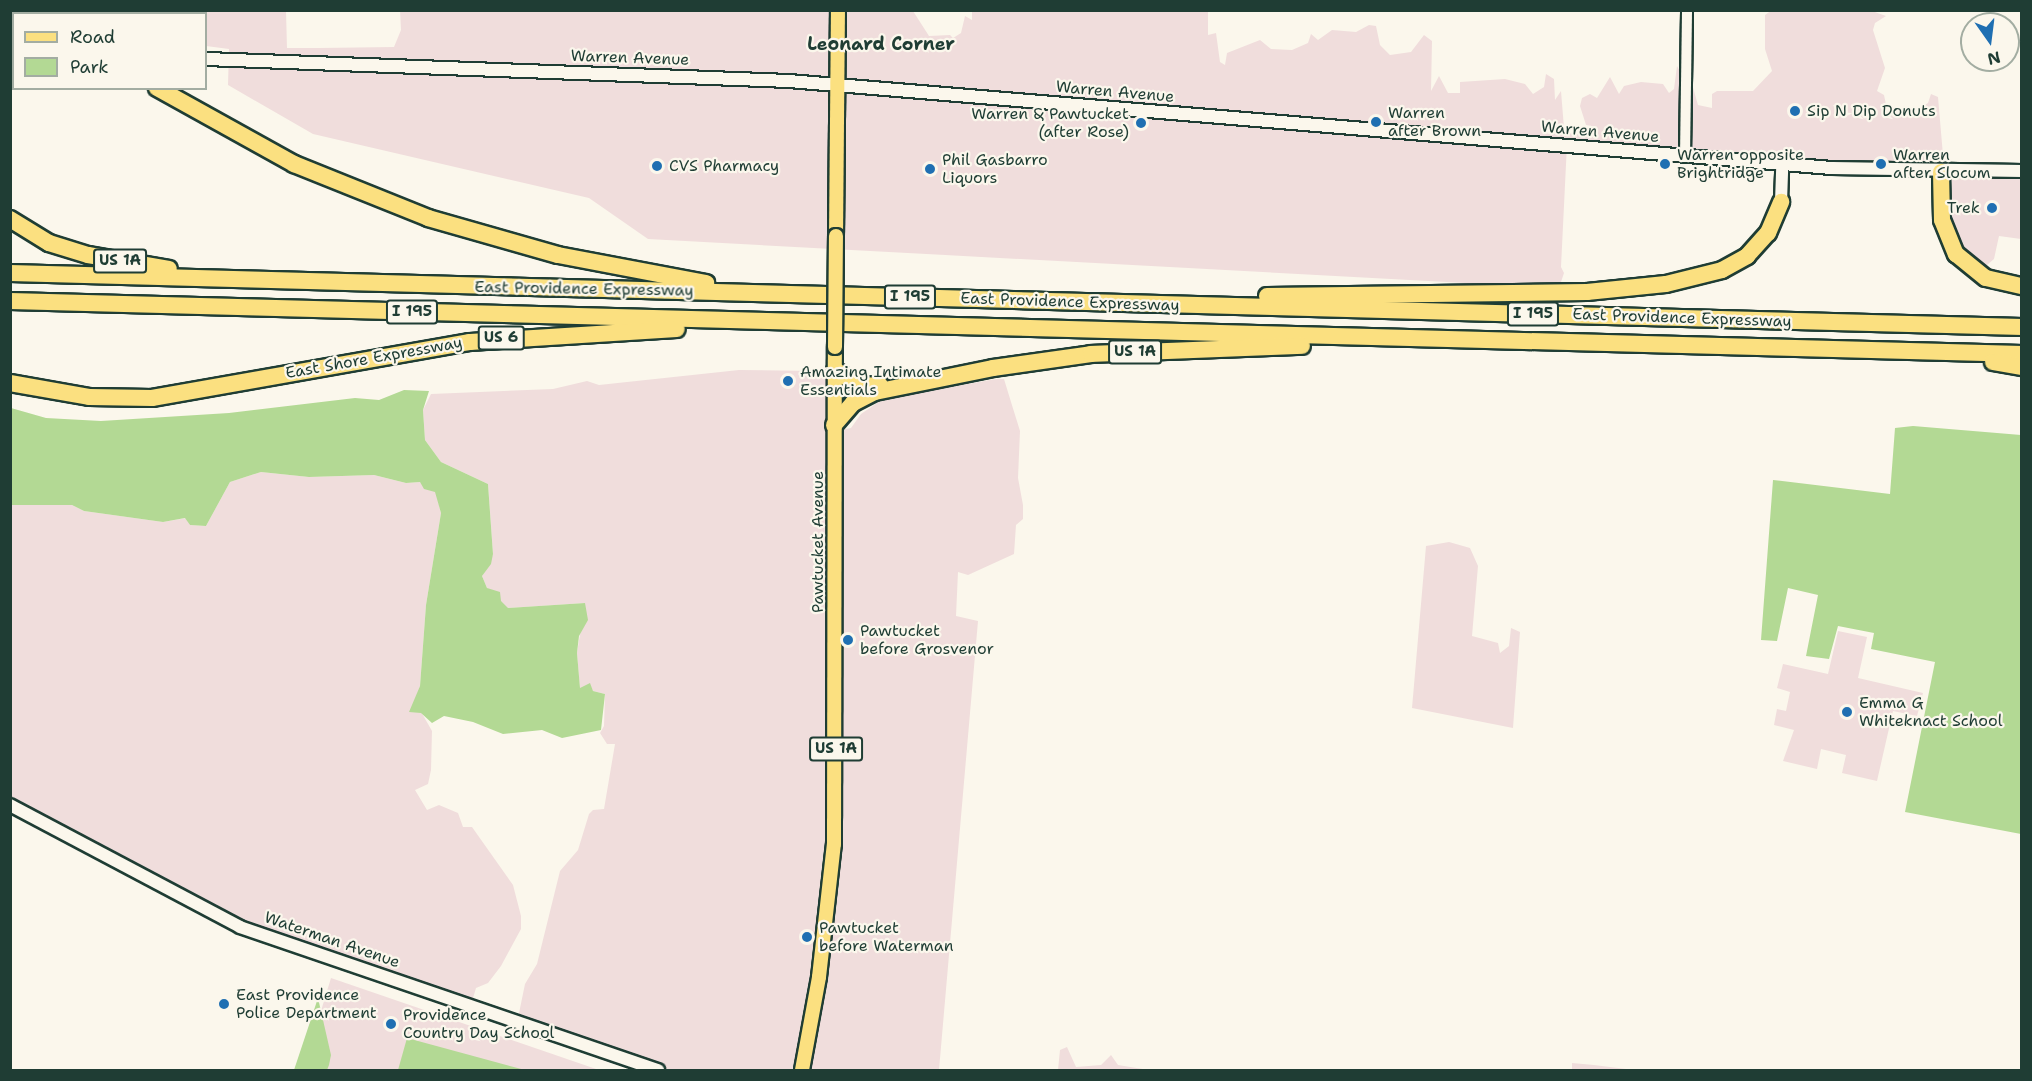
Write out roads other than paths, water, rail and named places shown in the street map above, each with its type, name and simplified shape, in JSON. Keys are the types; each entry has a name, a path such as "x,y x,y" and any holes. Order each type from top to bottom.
{"highway":[{"path":"161,90 294,164 447,224 576,260 775,294"},
{"path":"1941,172 1942,220 1956,254 1986,278 2022,286"},
{"path":"1044,301 1587,292 1646,287 1700,277 1739,262 1768,233 1781,202"},
{"name":"US 1A","path":"10,219 49,243 88,255 238,280"},
{"name":"East Providence Expressway","path":"10,273 2022,327"},
{"name":"East Providence Expressway","path":"10,301 2022,354"},
{"name":"East Shore Expressway","path":"10,383 78,396 152,398 470,342 813,322"},
{"name":"US 1A","path":"834,425 863,397 921,382 1091,354 1452,340"},
{"path":"1927,352 2022,367"},
{"path":"835,370 860,386 921,382"}],"main road":[{"name":"Pawtucket Avenue","path":"802,1071 819,977 834,844 834,425 838,10"},
{"name":"Warren Avenue","path":"207,59 839,85 1782,164 1941,172 2022,171"},
{"path":"1781,202 1782,164"},
{"name":"Waterman Avenue","path":"10,805 240,927 658,1071"}],"street":[{"path":"1684,156 1687,10"}],"place":[{"name":"Sip N Dip Donuts","path":"1795,111"},
{"name":"Warren after Brown","path":"1376,122"},
{"name":"Warren & Pawtucket (after Rose)","path":"1141,123"},
{"name":"Warren opposite Brightridge","path":"1665,164"},
{"name":"Warren after Slocum","path":"1881,164"},
{"name":"CVS Pharmacy","path":"657,166"},
{"name":"Phil Gasbarro Liquors","path":"930,169"},
{"name":"Trek","path":"1992,208"},
{"name":"Amazing Intimate Essentials","path":"788,381"},
{"name":"Pawtucket before Grosvenor","path":"848,640"},
{"name":"Emma G Whiteknact School","path":"1847,712"},
{"name":"Pawtucket before Waterman","path":"807,937"},
{"name":"East Providence Police Department","path":"224,1004"},
{"name":"Providence Country Day School","path":"391,1024"}],"district":[{"name":"Leonard Corner","path":"881,44"}]}
